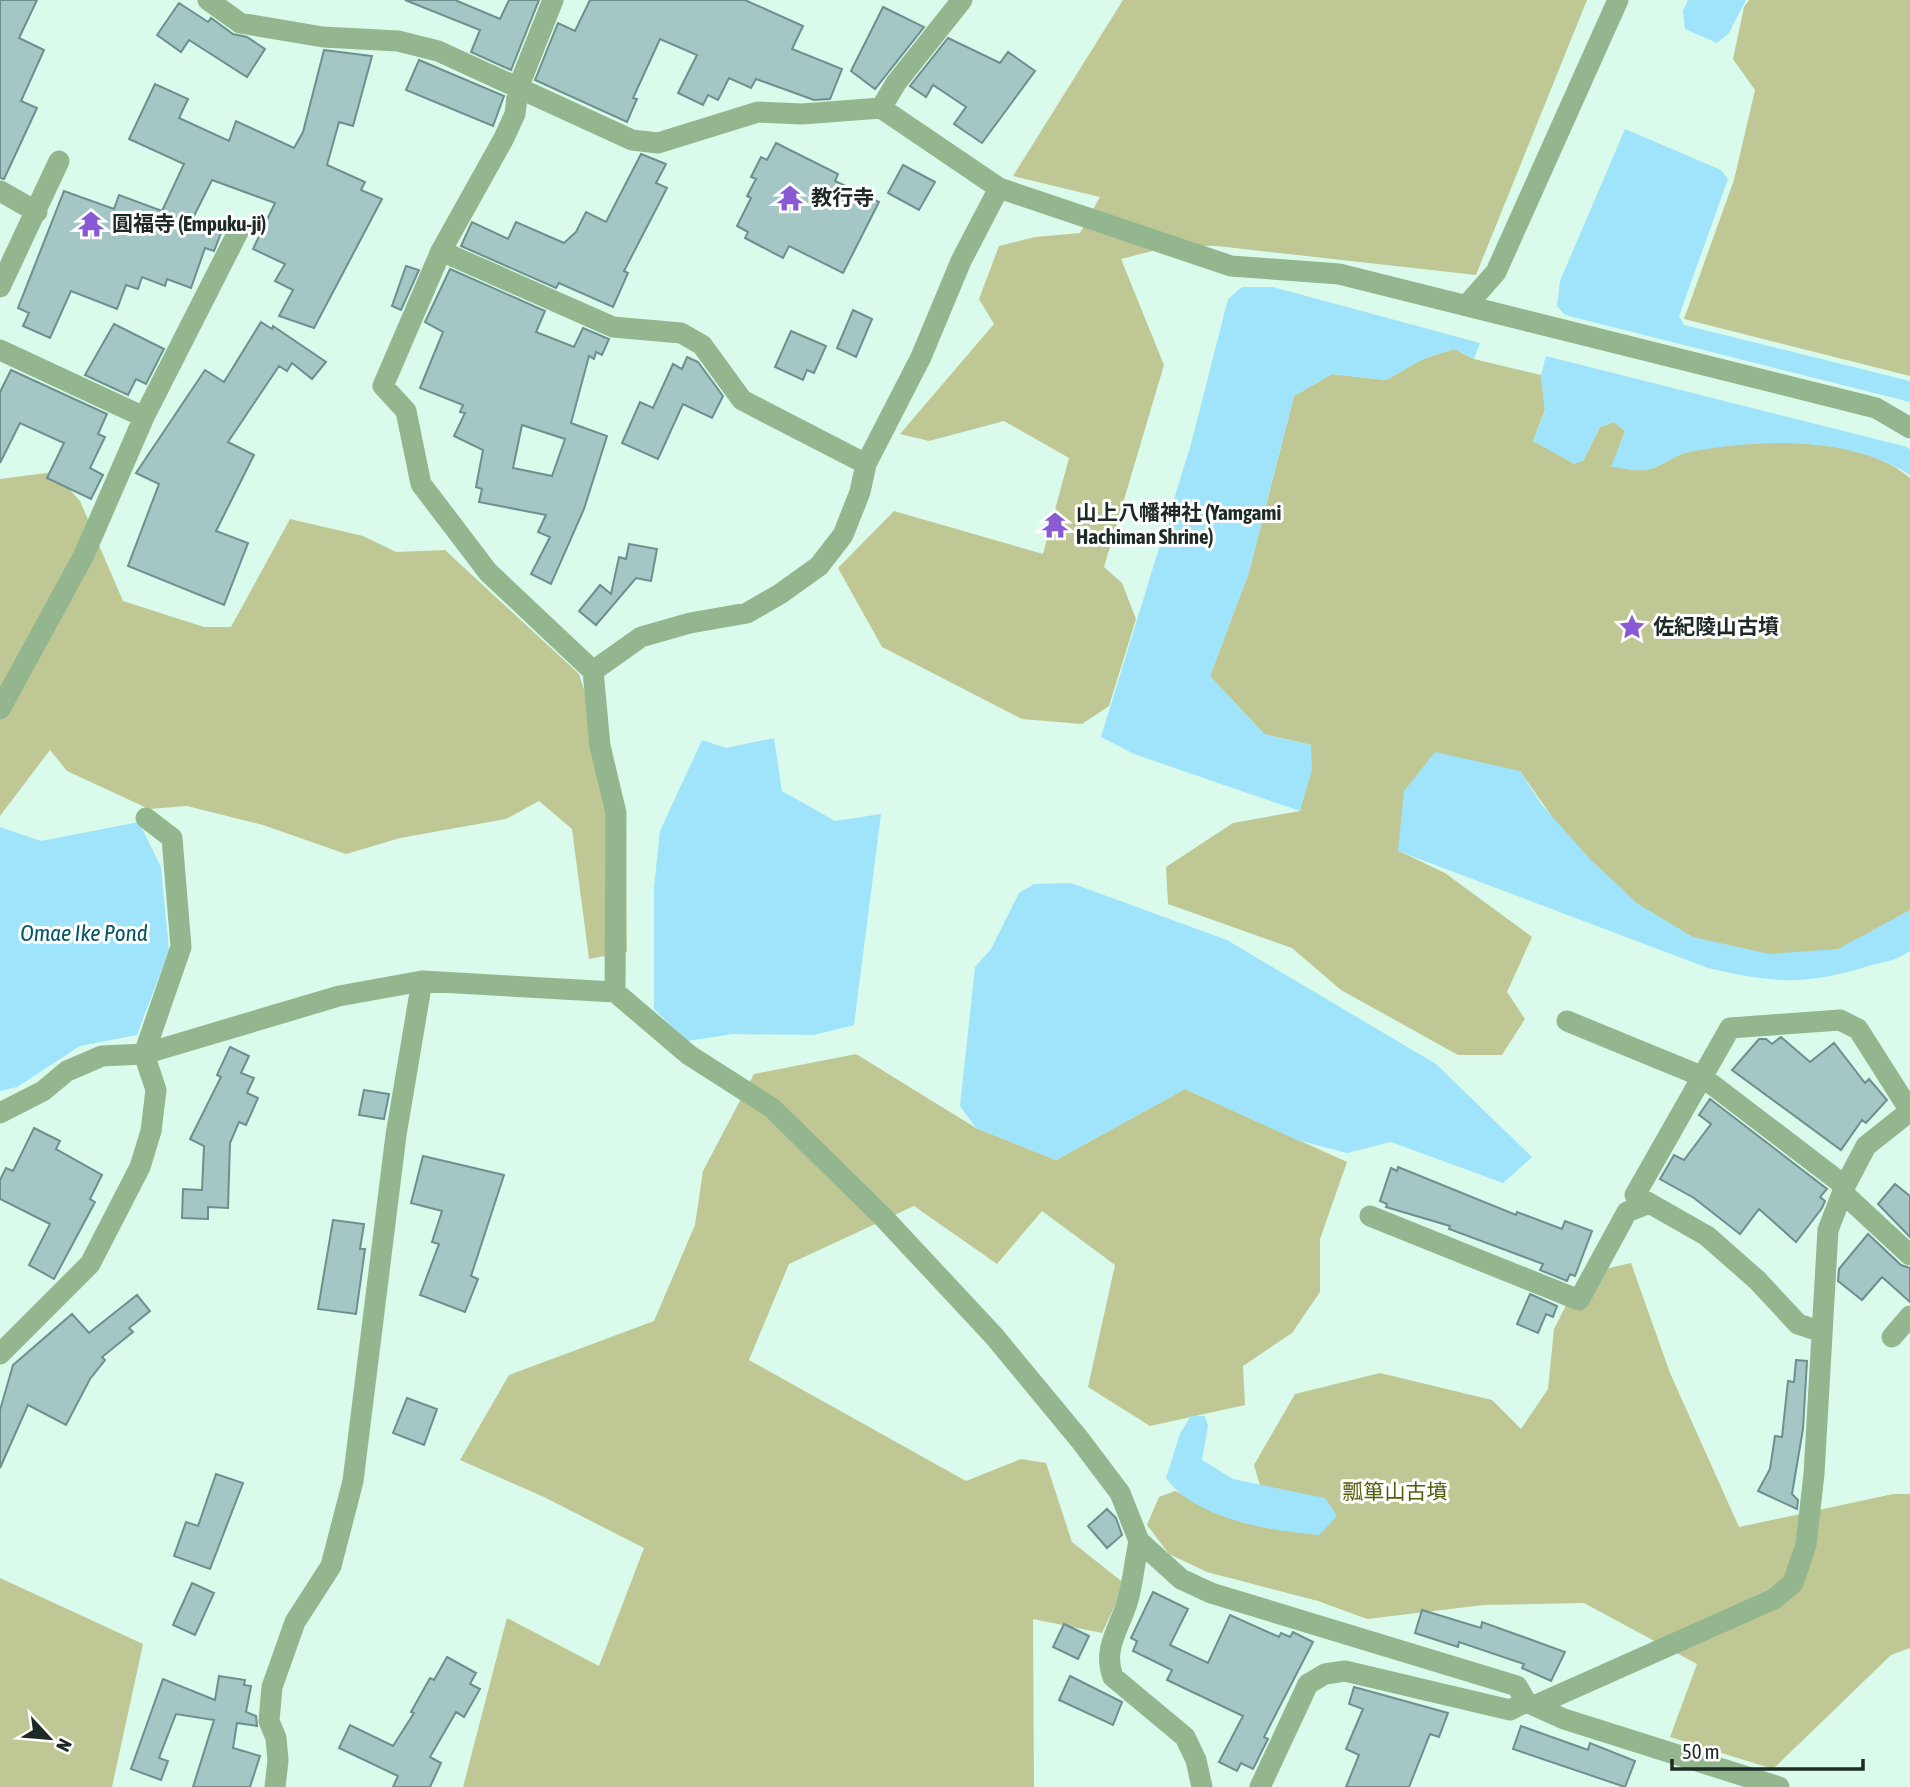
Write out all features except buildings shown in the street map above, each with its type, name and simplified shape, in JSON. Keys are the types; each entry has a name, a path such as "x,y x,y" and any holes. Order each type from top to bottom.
{"street":[{"path":"208,0 240,23 323,37 398,41 438,51 632,140 658,144 758,112 803,114 881,108 999,187 1231,266 1339,274 1876,408 1910,428"},
{"path":"554,0 518,88 515,114 441,251 383,386 406,411 421,484 488,572 593,671 600,746 616,813 615,992"},
{"path":"881,108 896,83 962,0"},
{"path":"1467,305 1496,272 1618,0"},
{"path":"0,287 59,161"},
{"path":"593,671 640,637 690,623 747,613 820,566 843,535 860,492 866,464 921,357 961,261 999,187"},
{"path":"0,191 37,212"},
{"path":"0,709 84,555 144,417 238,232"},
{"path":"441,251 613,327 681,333 702,345 742,400 866,464"},
{"path":"0,350 144,417"},
{"path":"0,1354 90,1264 140,1167 151,1131 156,1090 144,1054 181,947 172,838 146,818"},
{"path":"275,1787 278,1760 276,1738 269,1721 272,1687 295,1622 331,1566 353,1481 396,1136 422,981"},
{"path":"0,1113 43,1091 67,1071 102,1056 144,1054 340,996 422,981 615,992 689,1055 772,1108 883,1217 994,1336 1080,1440 1120,1493 1139,1541 1181,1579 1211,1593 1517,1686 1531,1703 1564,1718 1779,1787"},
{"path":"1260,1787 1303,1692 1325,1674 1345,1671 1510,1710 1774,1599 1793,1583 1807,1545 1822,1332 1828,1230 1843,1189 1866,1146 1910,1111 1858,1029 1840,1020 1730,1028 1635,1195 1707,1236 1757,1280 1798,1324 1822,1332"},
{"path":"1567,1021 1702,1076 1843,1189 1910,1255"},
{"path":"1370,1216 1579,1300 1628,1212 1647,1204"},
{"path":"1892,1337 1910,1316"},
{"path":"1139,1541 1128,1600 1109,1648 1107,1663 1113,1677 1185,1737 1196,1760 1202,1787"}],"green space":[{"path":"1123,0 1587,0 1476,275 1217,246 1172,246 1121,259 1164,365 1104,567 1122,583 1136,619 1109,706 1082,724 1022,719 882,647 838,568 894,511 1043,554 1069,458 1004,421 929,441 900,434 994,324 979,299 999,246 1035,237 1080,233 1100,197 1013,176"},
{"path":"1749,0 1910,0 1910,376 1684,319 1734,180 1755,90 1733,59 1744,7"},
{"path":"1454,349 1474,359 1541,375 1545,410 1533,441 1583,461 1600,427 1614,422 1625,431 1612,466 1635,470 1649,469 1688,452 1742,444 1803,444 1834,447 1863,454 1888,464 1910,478 1910,926 1783,967 1634,934 1520,771 1399,851 1445,873 1532,937 1507,992 1525,1019 1502,1055 1458,1055 1341,990 1292,948 1168,904 1166,867 1233,823 1300,811 1311,745 1264,734 1210,676 1249,572 1294,396 1332,374 1386,380 1423,359"},
{"path":"54,472 80,501 123,601 204,627 231,627 290,519 363,536 396,552 445,550 579,674 626,821 627,952 589,959 572,829 539,801 506,819 400,838 346,854 263,825 187,806 149,809 67,771 50,750 0,816 0,479"},
{"path":"856,1054 976,1128 1056,1160 1185,1089 1347,1162 1320,1239 1320,1292 1292,1333 1243,1366 1245,1405 1150,1426 1088,1387 1115,1265 1042,1211 997,1264 914,1206 789,1264 749,1360 966,1481 1021,1459 1046,1463 1072,1542 1125,1584 1102,1633 1033,1619 1034,1787 463,1787 507,1618 599,1666 644,1548 544,1497 460,1460 509,1375 654,1321 695,1225 703,1171 754,1074"},
{"name":"瓢箪山古墳","path":"1631,1263 1670,1373 1739,1527 1893,1494 1910,1494 1910,1648 1891,1655 1773,1769 1670,1737 1697,1664 1584,1603 1484,1605 1367,1619 1318,1601 1207,1572 1169,1554 1147,1525 1159,1497 1175,1491 1241,1522 1273,1529 1254,1465 1295,1394 1380,1373 1492,1400 1521,1429 1548,1389 1554,1329 1582,1274"},
{"path":"0,1578 143,1644 112,1787 0,1787"}],"water":[{"path":"1688,0 1746,0 1729,33 1717,43 1685,29 1683,11"},
{"path":"1625,129 1721,170 1728,179 1679,316 1684,325 1910,381 1910,402 1565,315 1557,306 1560,281"},
{"path":"1242,287 1273,287 1480,343 1474,359 1454,349 1423,359 1386,380 1332,374 1294,396 1249,572 1210,676 1264,734 1311,745 1312,770 1300,811 1134,754 1101,737 1191,444 1228,299"},
{"path":"1546,356 1907,447 1910,450 1910,475 1886,462 1859,453 1831,447 1773,443 1689,452 1644,470 1611,467 1625,431 1614,422 1600,427 1583,461 1574,464 1533,441 1545,411 1541,375"},
{"path":"774,738 782,791 835,821 881,814 854,1025 814,1035 733,1034 687,1041 654,1009 654,887 660,831 702,740 726,748"},
{"path":"1435,752 1520,771 1541,804 1590,859 1638,904 1693,937 1769,954 1838,949 1910,910 1910,951 1901,957 1825,977 1788,980 1731,973 1708,968 1398,851 1404,791"},
{"name":"Omae Ike Pond","path":"139,822 161,867 169,950 137,1035 80,1046 17,1087 0,1091 0,827 41,841"},
{"path":"1071,883 1227,940 1436,1064 1532,1157 1503,1183 1391,1142 1347,1153 1297,1140 1185,1089 1056,1160 976,1128 960,1106 975,967 991,949 1019,893 1034,884"},
{"path":"1191,1416 1205,1416 1208,1426 1202,1460 1233,1479 1325,1498 1337,1516 1319,1535 1257,1526 1214,1513 1195,1504 1166,1478 1180,1434"}],"place":[{"name":"教行寺","path":"790,198"},
{"name":"圓福寺 (Empuku-ji)","path":"91,224"},
{"name":"山上八幡神社 (Yamgami Hachiman Shrine)","path":"1055,525"},
{"name":"佐紀陵山古墳","path":"1632,627"}]}
